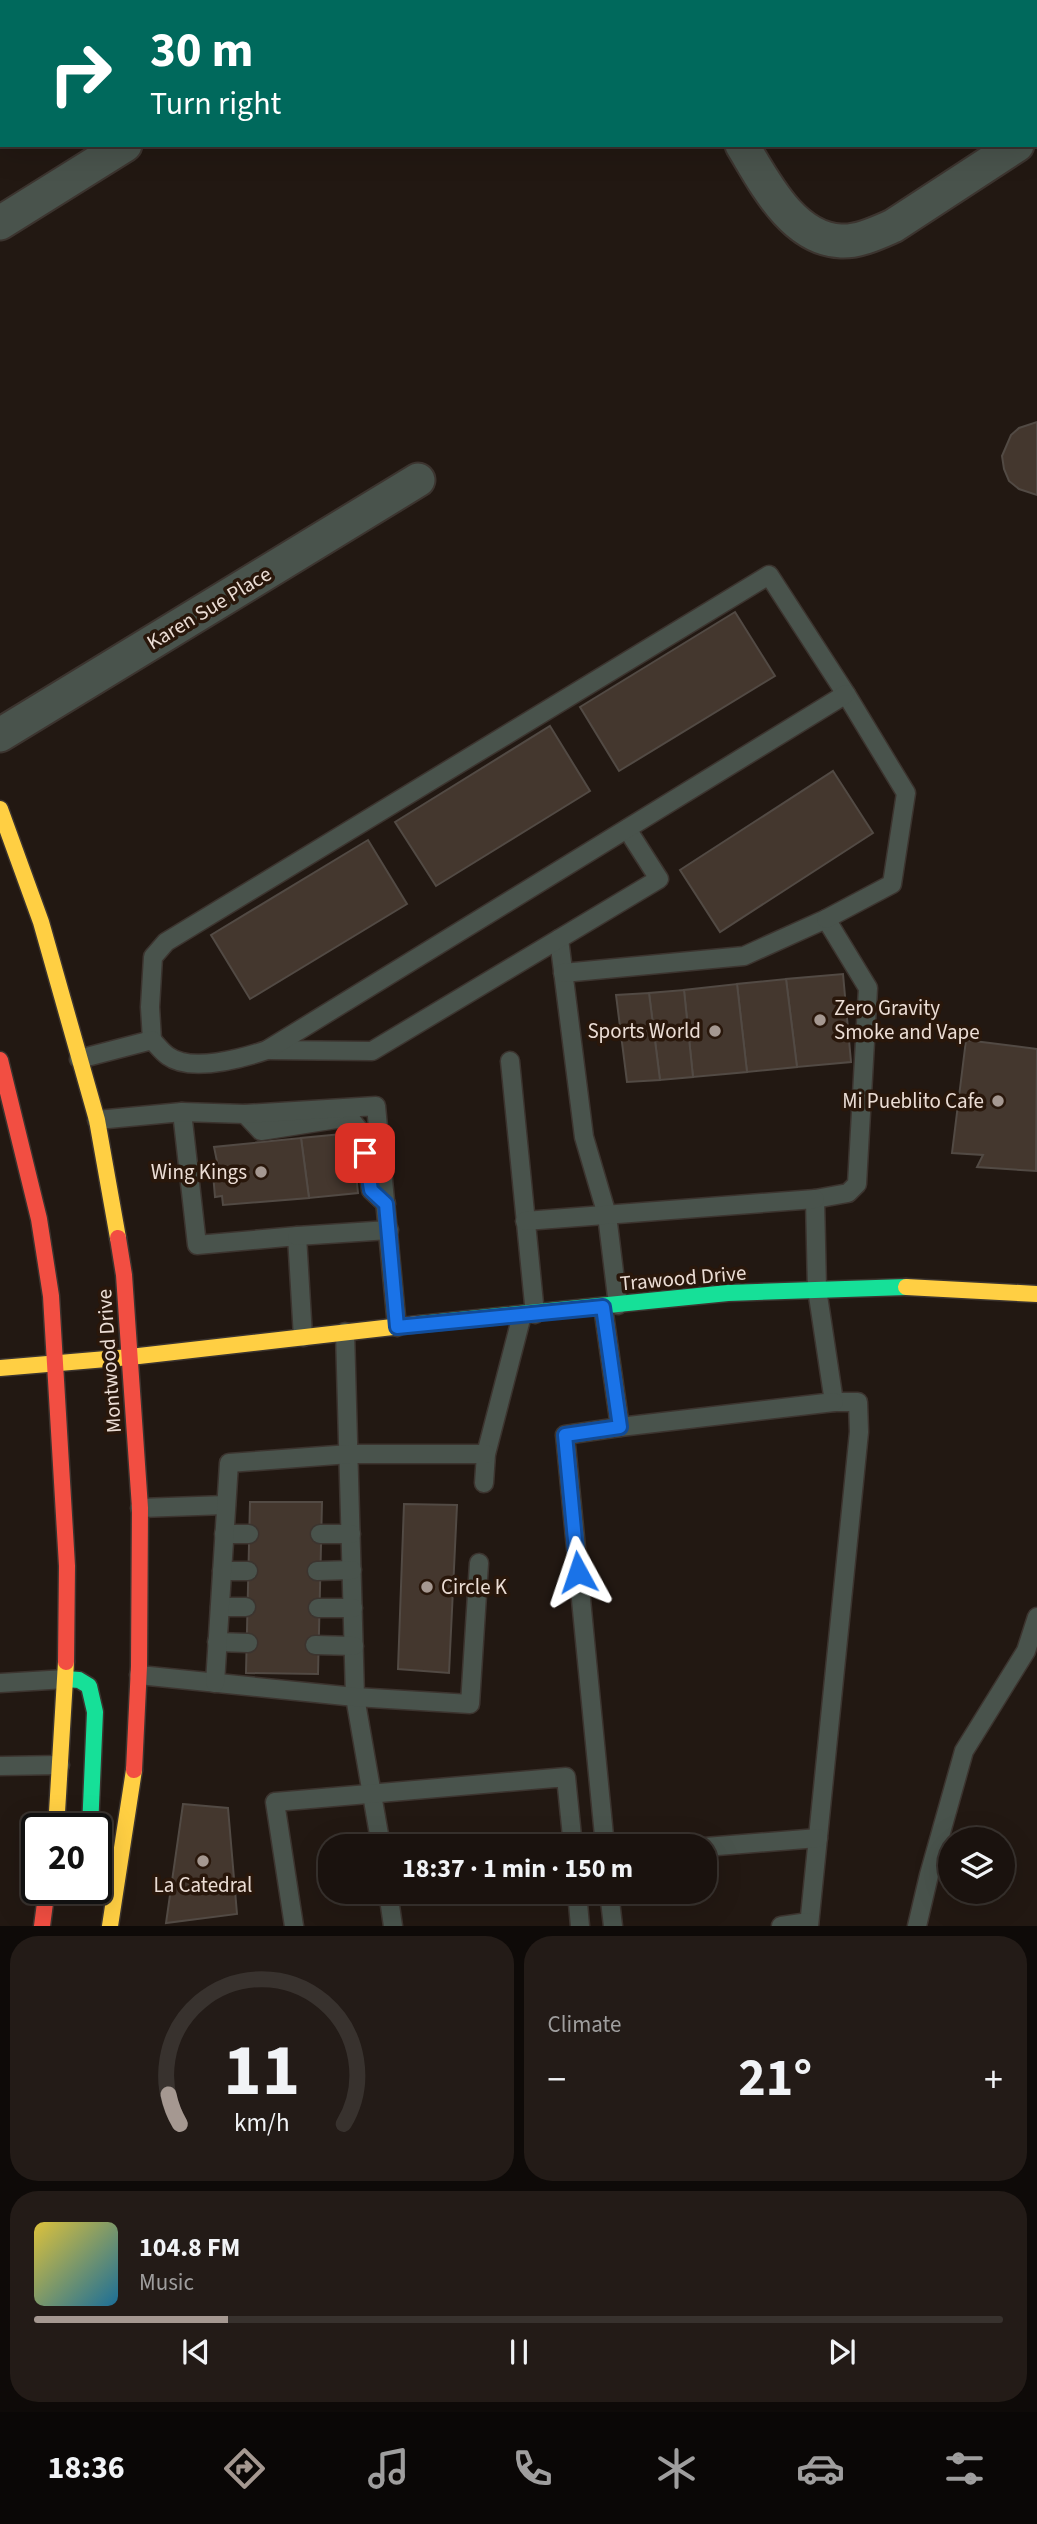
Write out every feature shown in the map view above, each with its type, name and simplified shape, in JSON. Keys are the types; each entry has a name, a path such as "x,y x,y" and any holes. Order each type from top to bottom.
{"main road":[{"name":"Montwood Drive","path":"0,808 41,922 97,1120 124,1275 140,1508 139,1675 134,1768 110,1924"},
{"path":"0,1060 39,1219 50,1287 67,1566 66,1679 57,1813"},
{"name":"Trawood Drive","path":"0,1368 130,1357 728,1293 909,1287 1037,1294"},
{"path":"66,1679 79,1680 89,1686 95,1712 91,1813"},
{"path":"41,1926 44,1904"},
{"path":"100,1904 110,1924"}],"street":[{"path":"0,223 122,147"},
{"path":"743,147 764,181 800,226 816,235 843,241 872,235 893,226 1014,147"},
{"name":"Karen Sue Place","path":"0,735 418,480"}],"lane":[{"path":"563,973 744,957 826,919 892,884 906,793 846,694 768,575 166,942 153,957 149,1007 152,1040 170,1058 194,1063 232,1062 267,1051 846,694"},
{"path":"267,1051 372,1051 659,880 628,829"},
{"path":"525,1221 815,1199 848,1193 857,1184 868,988 826,919"},
{"path":"559,939 584,1137 607,1215 610,1306 620,1427"},
{"path":"79,1059 152,1040"},
{"path":"484,1483 486,1454 528,1314 525,1221 510,1061"},
{"path":"97,1120 182,1112 245,1114 376,1106 397,1327"},
{"path":"182,1112 197,1245 389,1230"},
{"path":"245,1114 261,1131 349,1117 363,1135 371,1190 386,1204"},
{"path":"815,1199 817,1289 834,1402"},
{"path":"297,1236 303,1337"},
{"path":"345,1332 355,1697 379,1834"},
{"path":"604,1834 565,1435 834,1402 858,1402 859,1432 809,1924 780,1926"},
{"path":"215,1683 229,1463 350,1454 486,1454"},
{"path":"140,1508 226,1505"},
{"path":"224,1534 249,1534"},
{"path":"320,1534 351,1534"},
{"path":"139,1675 355,1697 470,1704 479,1563"},
{"path":"317,1571 352,1570"},
{"path":"222,1571 248,1571"},
{"path":"219,1607 246,1607"},
{"path":"318,1608 353,1608"},
{"path":"917,1926 964,1751 1026,1651 1037,1617"},
{"path":"217,1642 248,1643"},
{"path":"315,1645 354,1646"},
{"path":"0,1683 66,1679"},
{"path":"0,1766 60,1765"},
{"path":"294,1926 275,1802 566,1777 572,1834"},
{"path":"717,1846 818,1838"},
{"path":"389,1904 393,1926"},
{"path":"578,1904 580,1926"},
{"path":"610,1904 613,1926"}],"building":[{"path":"1037,422 1037,495 1019,489 1009,481 1002,456 1011,435 1019,428"},
{"path":"735,612 775,676 619,771 580,707"},
{"path":"550,726 590,791 436,886 395,822"},
{"path":"833,771 873,833 720,932 680,870"},
{"path":"368,840 407,904 250,999 211,935"},
{"name":"Zero Gravity Smoke and Vape","path":"843,974 851,1062 797,1067 786,979"},
{"path":"786,979 797,1067 747,1072 737,984"},
{"name":"Sports World","path":"737,984 747,1072 693,1077 684,990"},
{"path":"684,990 693,1077 660,1080 649,993"},
{"path":"649,993 660,1080 627,1082 616,995"},
{"name":"Mi Pueblito Cafe","path":"966,1040 1037,1049 1036,1171 977,1167 983,1155 952,1153"},
{"path":"352,1133 358,1193 309,1198 301,1138"},
{"name":"Wing Kings","path":"301,1138 309,1198 223,1205 222,1196 215,1197 213,1173 219,1171 214,1147"},
{"path":"250,1502 322,1502 318,1674 246,1673"},
{"name":"Circle K","path":"404,1504 457,1505 449,1673 398,1669"},
{"name":"La Catedral","path":"183,1804 228,1808 237,1914 166,1923"}],"traffic: fast":[{"path":"419,1324 728,1293 906,1287"},
{"path":"66,1679 79,1680 89,1686 95,1712 91,1813"}],"traffic: slow":[{"path":"0,809 41,922 97,1120 118,1238"},
{"path":"906,1287 1037,1294"},
{"path":"0,1368 130,1357 419,1324"},
{"path":"57,1813 66,1662"},
{"path":"110,1926 134,1770"}],"traffic: jam":[{"path":"0,1060 39,1219 51,1296 67,1566 66,1662"},
{"path":"118,1238 124,1275 140,1508 139,1666 134,1770"},
{"path":"42,1926 45,1904"}],"place":[{"name":"Zero Gravity Smoke and Vape","path":"820,1020"},
{"name":"Sports World","path":"715,1031"},
{"name":"Mi Pueblito Cafe","path":"998,1101"},
{"name":"Wing Kings","path":"261,1172"},
{"name":"Circle K","path":"427,1587"},
{"name":"La Catedral","path":"203,1861"}],"route":[{"path":"365,1153 371,1190 386,1204 397,1327 603,1307 620,1427 565,1435 578,1572"}]}
